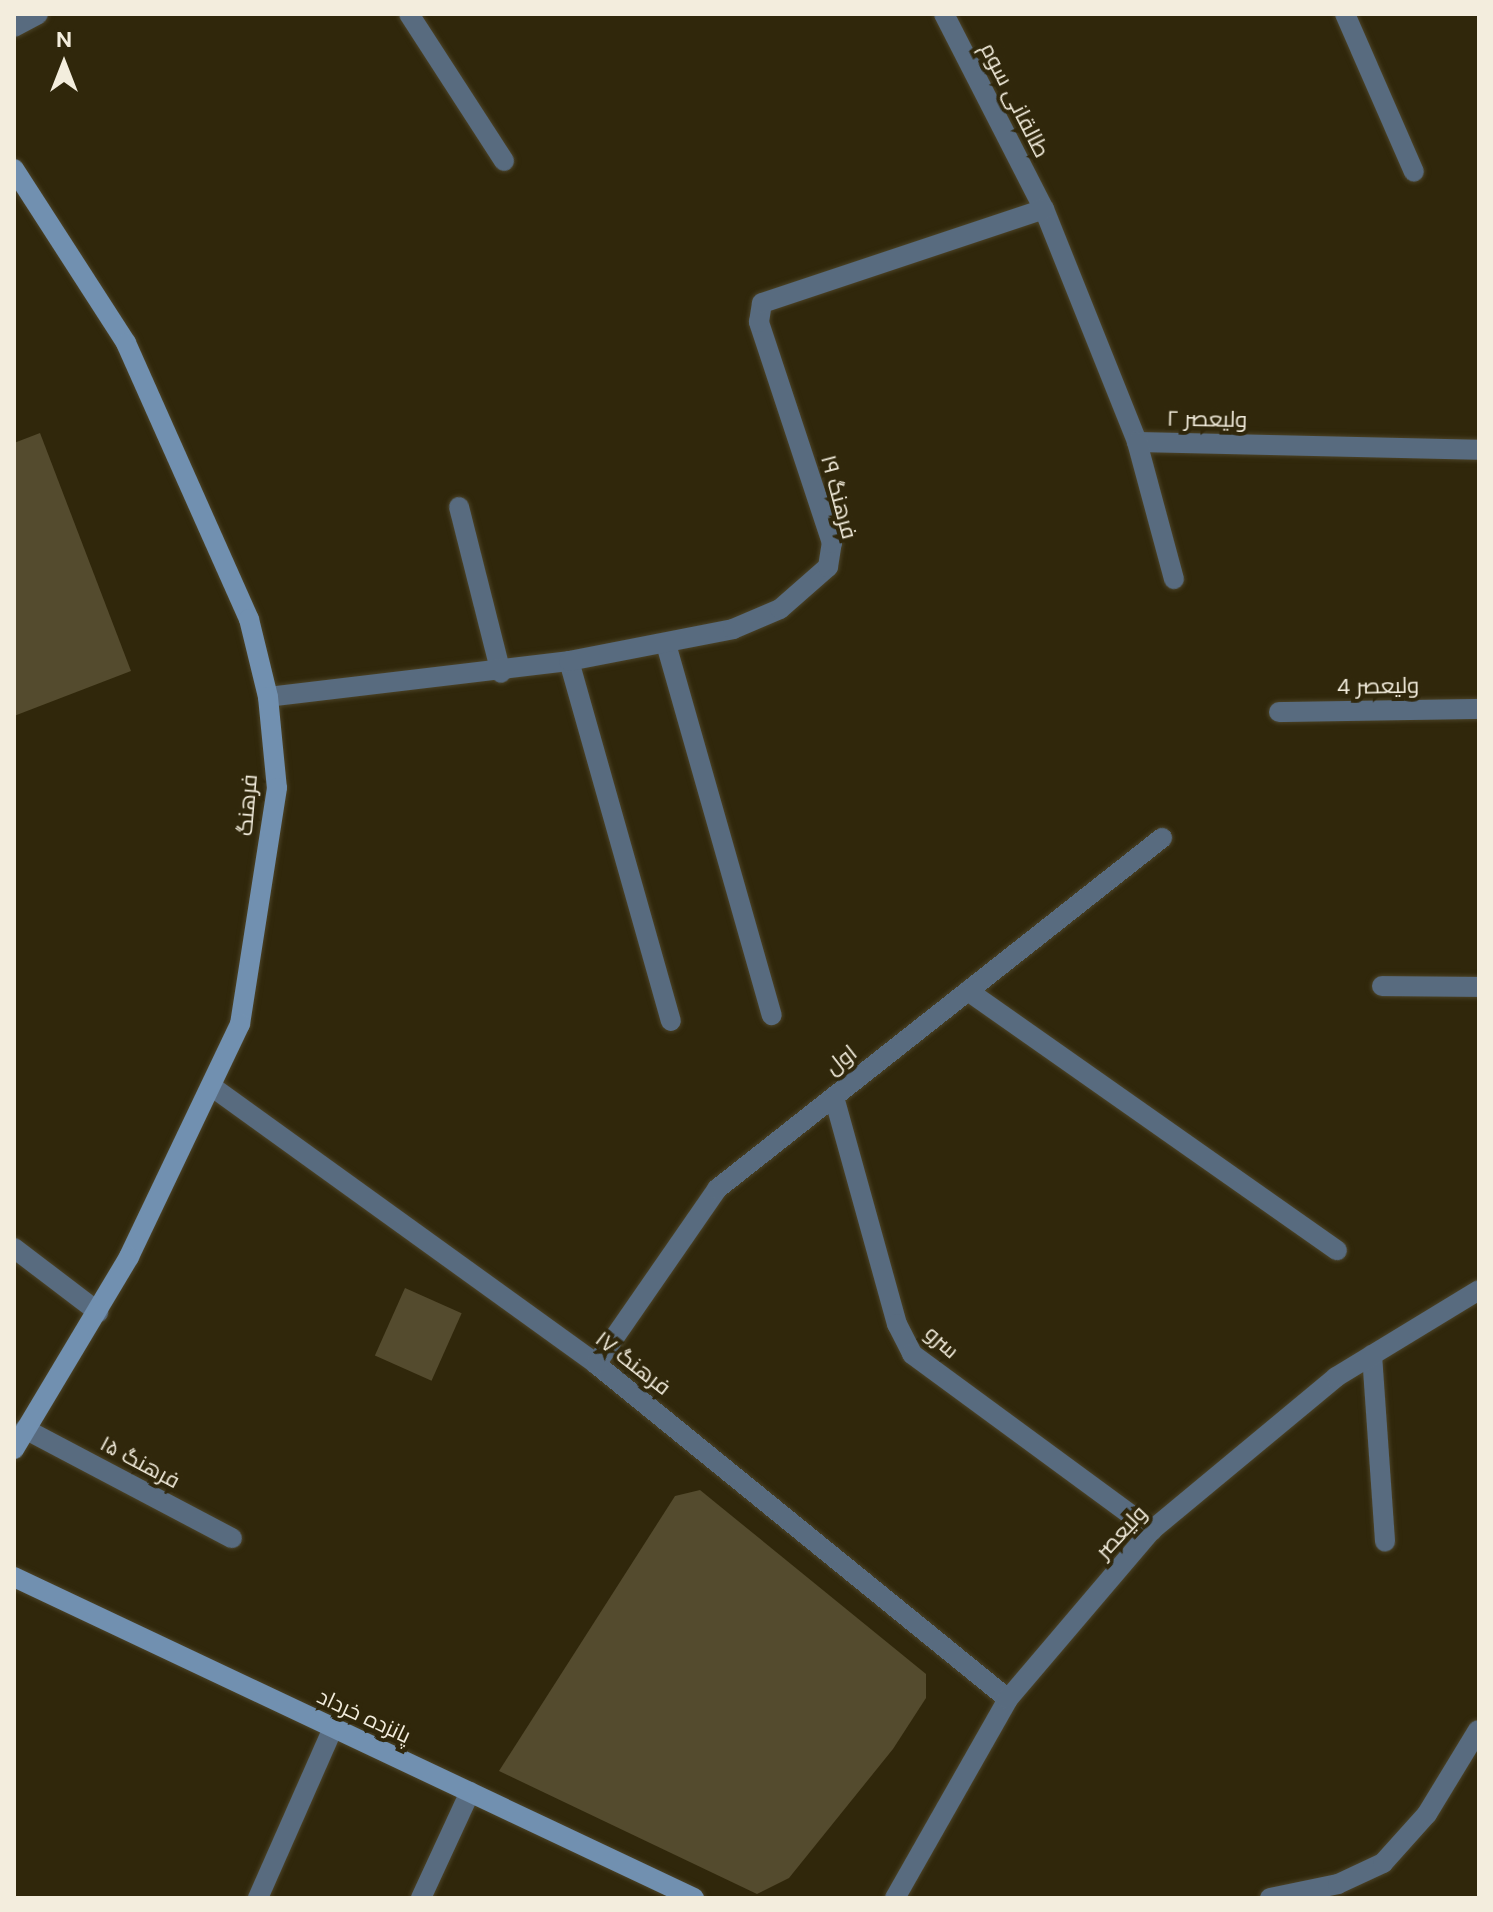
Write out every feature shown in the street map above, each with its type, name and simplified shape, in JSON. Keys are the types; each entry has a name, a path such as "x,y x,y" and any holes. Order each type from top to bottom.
{"main road":[{"name":"فرهنگ","path":"14,1449 98,1312 240,1024 277,788 268,697 249,619 126,343 15,171"},
{"name":"پانزده خرداد","path":"14,1577 694,1898"}],"street":[{"path":"14,27 38,14"},
{"path":"409,14 504,161"},
{"name":"طالقانی سوم","path":"944,14 1044,209"},
{"path":"1345,14 1414,172"},
{"name":"ولیعصر ٢","path":"1044,209 1137,442 1479,450"},
{"name":"فرهنگ ۱۹","path":"268,697 501,673 666,644 780,609 828,567 832,543 759,322 762,303 1044,209"},
{"path":"1137,442 1174,579"},
{"path":"459,507 501,673"},
{"path":"666,644 772,1015"},
{"path":"569,661 671,1021"},
{"name":"ولیعصر 4","path":"1279,712 1479,709"},
{"name":"اول","path":"596,1364 717,1189 1162,838"},
{"path":"1382,986 1479,987"},
{"path":"968,991 1337,1250"},
{"name":"فرهنگ ۱۷","path":"211,1086 596,1364 1008,1699"},
{"name":"سرو","path":"834,1097 897,1324 912,1354 1152,1530"},
{"path":"14,1248 98,1312"},
{"name":"ولیعصر","path":"895,1898 1008,1699 1152,1530 1372,1355 1479,1290"},
{"path":"1372,1355 1385,1542"},
{"name":"فرهنگ ۱۵","path":"25,1429 232,1538"},
{"path":"258,1898 333,1728"},
{"path":"1270,1898 1338,1884 1383,1863 1427,1814 1478,1730"},
{"path":"421,1898 470,1792"}],"building":[{"path":"40,433 131,671 14,716 14,443"},
{"path":"405,1288 462,1313 432,1381 375,1356"},
{"path":"700,1490 926,1674 926,1698 893,1749 789,1878 757,1894 499,1771 675,1496"}]}
